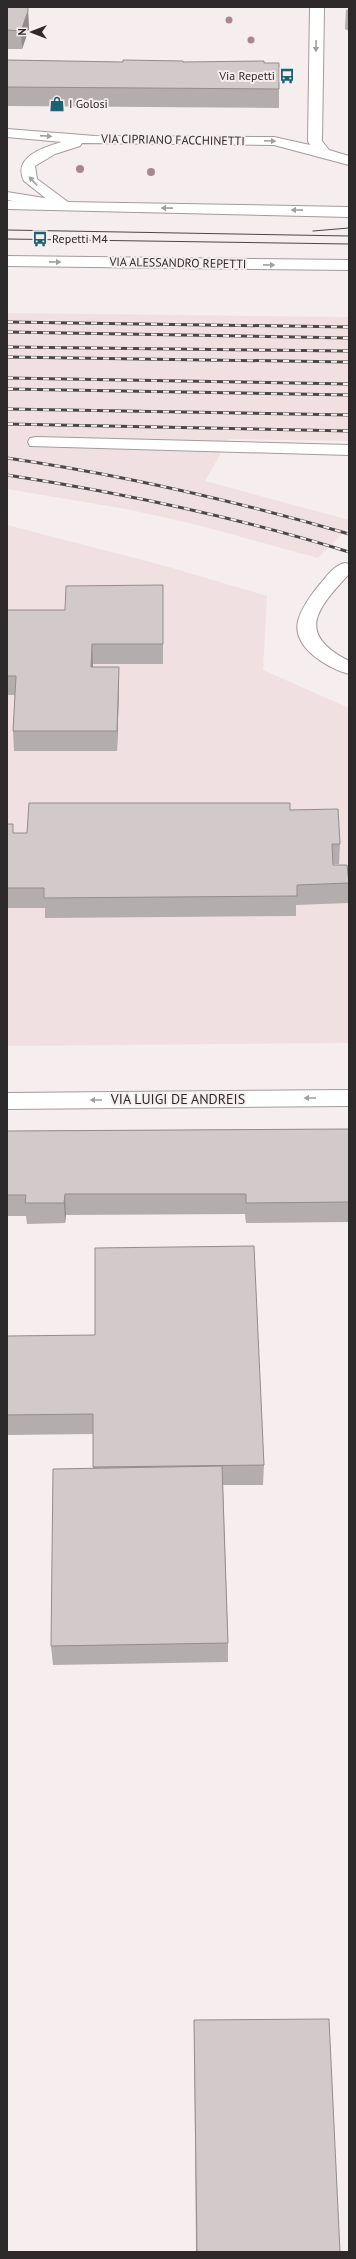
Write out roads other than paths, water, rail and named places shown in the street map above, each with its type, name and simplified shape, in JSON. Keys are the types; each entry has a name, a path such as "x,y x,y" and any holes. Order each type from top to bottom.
{"street":[{"path":"316,7 314,141 336,157"},
{"name":"VIA CIPRIANO FACCHINETTI","path":"7,133 95,140 274,141 288,143 336,157"},
{"path":"63,206 31,181 28,175 28,165 38,156 51,150 95,140"},
{"path":"7,196 63,206"},
{"path":"7,205 345,211"},
{"name":"VIA ALESSANDRO REPETTI","path":"10,262 349,266"},
{"path":"36,442 349,450"},
{"path":"345,568 321,593 310,608 306,624 309,637 319,651 334,662 349,668"},
{"name":"VIA LUIGI DE ANDREIS","path":"7,1101 349,1098"}],"tram line":[{"path":"313,231 349,228"},
{"path":"7,230 349,236"},
{"path":"7,239 349,244"}],"railway":[{"path":"7,322 349,327"},
{"path":"7,332 349,338"},
{"path":"7,347 349,351"},
{"path":"7,357 349,362"},
{"path":"7,378 349,384"},
{"path":"7,389 349,395"},
{"path":"7,409 349,415"},
{"path":"7,424 349,431"},
{"path":"7,458 93,472 179,490 349,534"},
{"path":"7,475 180,507 307,539 349,552"}],"place":[{"name":"Via Repetti","path":"287,76"},
{"name":"I Golosi","path":"57,104"},
{"name":"Repetti M4","path":"40,239"}]}
